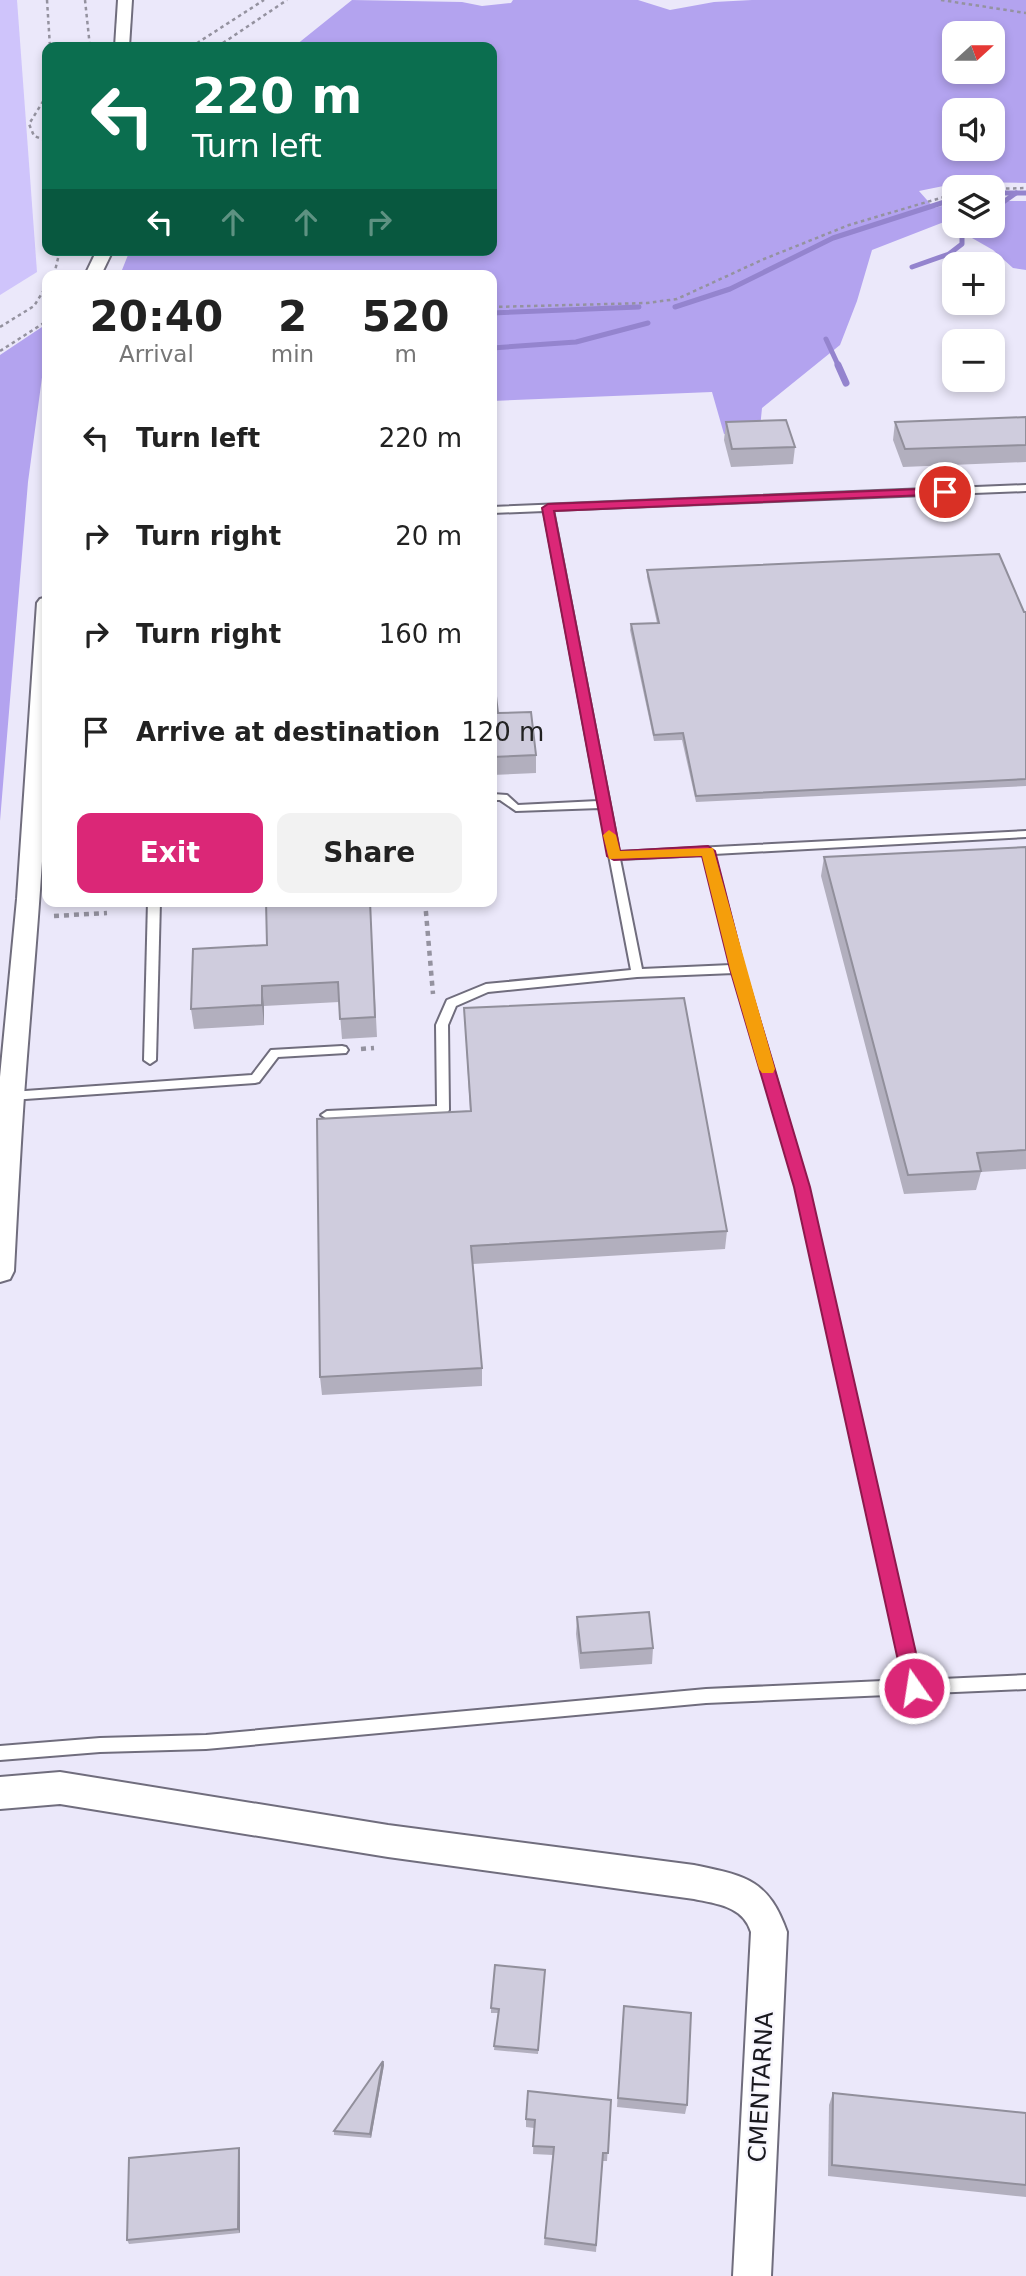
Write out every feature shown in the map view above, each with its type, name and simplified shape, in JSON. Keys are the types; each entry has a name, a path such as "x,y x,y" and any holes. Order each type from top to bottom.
{"street":[{"path":"122,42 125,0"},
{"path":"0,1271 11,1096 36,870 42,724"},
{"name":"CMENTARNA","path":"0,1793 60,1788 388,1841 694,1882 732,1890 756,1902 766,1918 769,1932 752,2276"}],"lane":[{"path":"497,510 1026,488"},
{"path":"548,508 637,973"},
{"path":"497,797 503,797 516,808 603,804"},
{"path":"614,856 1026,834"},
{"path":"708,851 738,969 802,1187 914,1688"},
{"path":"150,1060 154,907"},
{"path":"327,1115 443,1110 442,1025 451,1003 486,988 637,973 738,969"},
{"path":"11,1096 255,1079 275,1053 342,1050"},
{"path":"0,1753 100,1745 206,1742 706,1696 1026,1682"}],"path":[{"path":"47,0 50,42"},
{"path":"85,0 89,42"},
{"path":"199,42 264,0"},
{"path":"224,42 287,0"},
{"path":"941,0 1026,13"},
{"path":"42,103 29,124 34,135 42,139"},
{"path":"1005,189 1026,188"},
{"path":"497,307 647,303 677,299 764,259 837,230 942,198"},
{"path":"0,327 34,306 42,293"},
{"path":"0,351 42,324"},
{"path":"425,907 432,993 451,1003"},
{"path":"70,915 107,913"}],"shaded area":[{"path":"0,0 17,0 37,272 0,295"},
{"path":"352,0 462,2 482,6 511,3 513,0 638,0 670,10 714,2 752,0 1026,0 1026,183 1005,183 1005,175 942,175 942,186 919,191 934,208 942,206 942,223 872,250 840,345 762,408 760,428 724,434 712,392 497,401 497,270 122,270 128,256 497,256 497,42 300,42"},
{"path":"1005,201 1026,201 1026,270 1013,268 1005,261 1005,252 993,250 972,238 1005,238"},
{"path":"42,327 42,377 28,482 0,821 0,355"}],"building":[{"path":"1026,417 1026,445 905,449 895,422"},
{"path":"786,420 795,447 732,449 726,422"},
{"path":"999,554 1026,612 1026,779 696,796 683,733 654,735 631,624 659,623 647,570"},
{"path":"497,704 498,713 531,712 536,755 497,757"},
{"path":"1026,847 1026,1150 977,1153 981,1171 908,1175 824,857"},
{"path":"266,907 370,907 375,1017 340,1019 338,982 262,986 262,1005 191,1009 193,949 267,945"},
{"path":"684,998 727,1231 471,1246 482,1368 320,1377 317,1119 471,1111 464,1008"},
{"path":"649,1612 653,1648 581,1653 577,1617"},
{"path":"495,1965 545,1970 538,2050 494,2046 499,2009 491,2008"},
{"path":"624,2006 691,2013 687,2105 618,2098"},
{"path":"383,2061 370,2134 334,2131"},
{"path":"528,2091 611,2100 608,2153 603,2153 596,2245 545,2238 554,2147 533,2146 535,2120 526,2119"},
{"path":"833,2093 1026,2113 1026,2185 832,2165"},
{"path":"239,2148 238,2229 127,2240 129,2158"}],"waterway":[{"path":"1005,193 1016,193"},
{"path":"1005,201 1016,193"},
{"path":"1016,193 1026,193"},
{"path":"675,307 730,289 833,238 942,203"},
{"path":"912,267 949,254 962,244 962,238"},
{"path":"497,313 639,307"},
{"path":"497,348 576,342 648,323"},
{"path":"826,339 839,367"},
{"path":"838,365 846,383"}],"slow traffic":[{"path":"609,835 614,856 708,851 767,1069"}],"route":[{"path":"914,1688 802,1187 738,969 708,851 614,856 589,736 548,508 945,492"}]}
